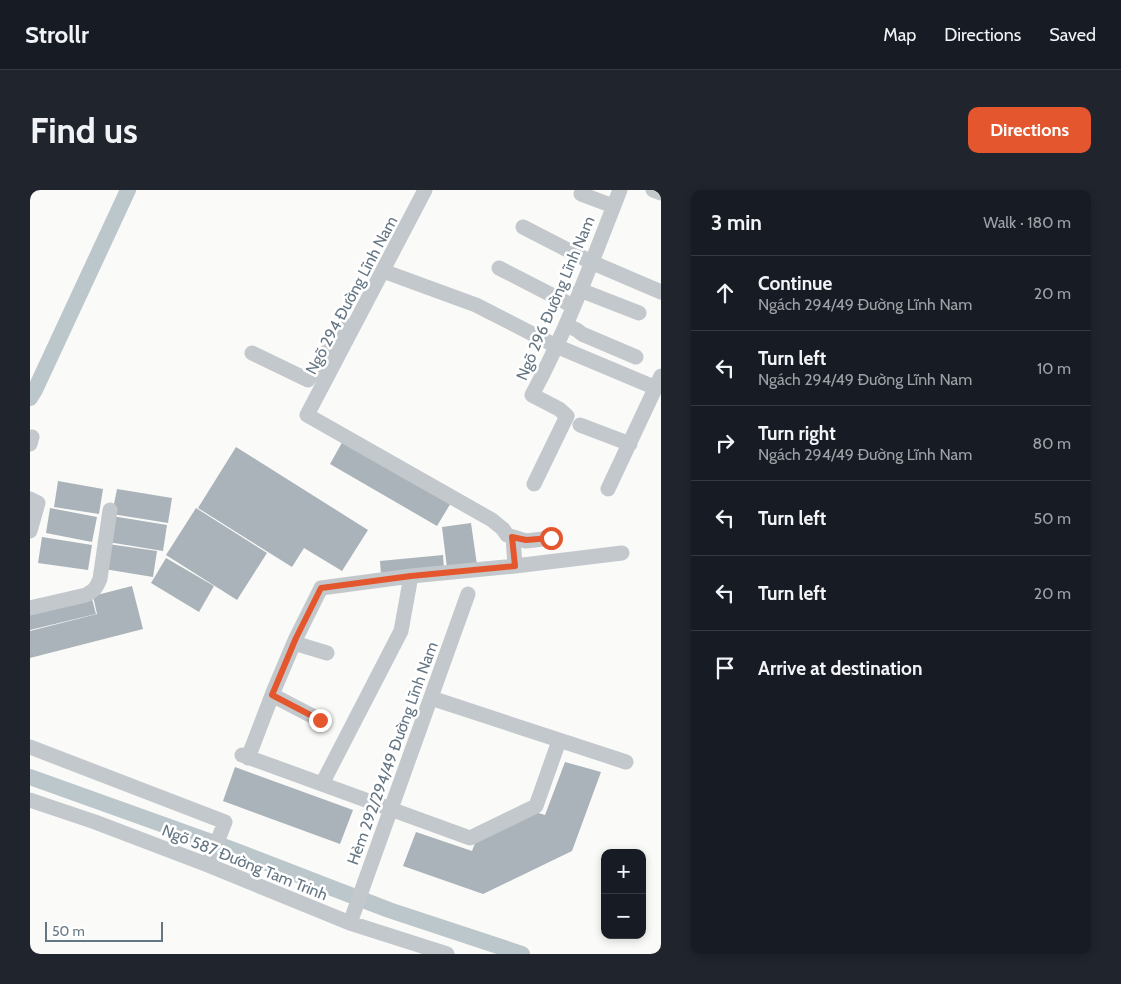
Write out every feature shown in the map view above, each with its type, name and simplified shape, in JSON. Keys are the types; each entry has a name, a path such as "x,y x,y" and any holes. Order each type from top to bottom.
{"street":[{"name":"Ngõ 294 Đường Lĩnh Nam","path":"425,190 307,415 492,520 507,535 512,537"},
{"name":"Ngõ 296 Đường Lĩnh Nam","path":"534,484 567,416 559,409 532,395 556,346 571,327 573,306 620,190"},
{"path":"653,190 661,193"},
{"path":"581,194 613,206"},
{"path":"523,227 591,262 661,292"},
{"path":"499,268 573,306"},
{"path":"383,271 476,305 556,346 659,382 608,489"},
{"path":"580,290 639,313"},
{"path":"252,353 308,380 333,342 364,307"},
{"path":"571,327 582,329 637,354"},
{"path":"580,425 630,444"},
{"path":"30,499 38,503 30,531"},
{"path":"30,608 86,595 94,590 100,578 110,510"},
{"path":"515,566 512,537 526,540 551,538"},
{"path":"559,741 536,806 470,838 245,756 294,643 321,588 411,576 622,553"},
{"name":"Hẻm 292/294/49 Đường Lĩnh Nam","path":"322,784 402,631 411,576"},
{"name":"Hẻm 292/294/49 Đường Lĩnh Nam","path":"350,923 468,594"},
{"path":"294,643 327,653"},
{"path":"272,695 320,720"},
{"path":"431,698 626,762"},
{"path":"30,747 223,827 210,860"},
{"name":"Ngõ 587 Đường Tam Trinh","path":"30,800 210,860 350,923 448,954"}],"building":[{"path":"344,439 452,501 437,526 330,464"},
{"path":"236,447 368,530 342,571 304,548 292,567 198,508"},
{"path":"58,481 103,489 99,514 54,507"},
{"path":"117,489 172,498 168,523 112,514"},
{"path":"50,508 97,517 92,542 46,533"},
{"path":"196,508 267,553 237,600 166,555"},
{"path":"112,516 167,525 163,551 108,542"},
{"path":"471,523 477,565 447,568 442,527"},
{"path":"42,537 92,545 88,570 38,563"},
{"path":"108,544 157,551 153,577 104,569"},
{"path":"443,555 444,569 381,575 380,561"},
{"path":"166,558 214,586 199,612 151,583"},
{"path":"132,586 143,629 30,658 30,631 97,614 93,596"},
{"path":"91,595 96,614 30,630 30,611"},
{"path":"565,762 601,772 572,851 483,894 403,866 416,832 472,851 477,838 532,811 545,815"},
{"path":"235,767 353,810 340,844 223,801"}],"waterway":[{"path":"30,398 128,190"},
{"path":"30,777 231,849 389,910 522,954"}],"route":[{"path":"320,720 272,695 296,638 321,588 411,576 515,566 512,537 526,540 551,538"}]}
